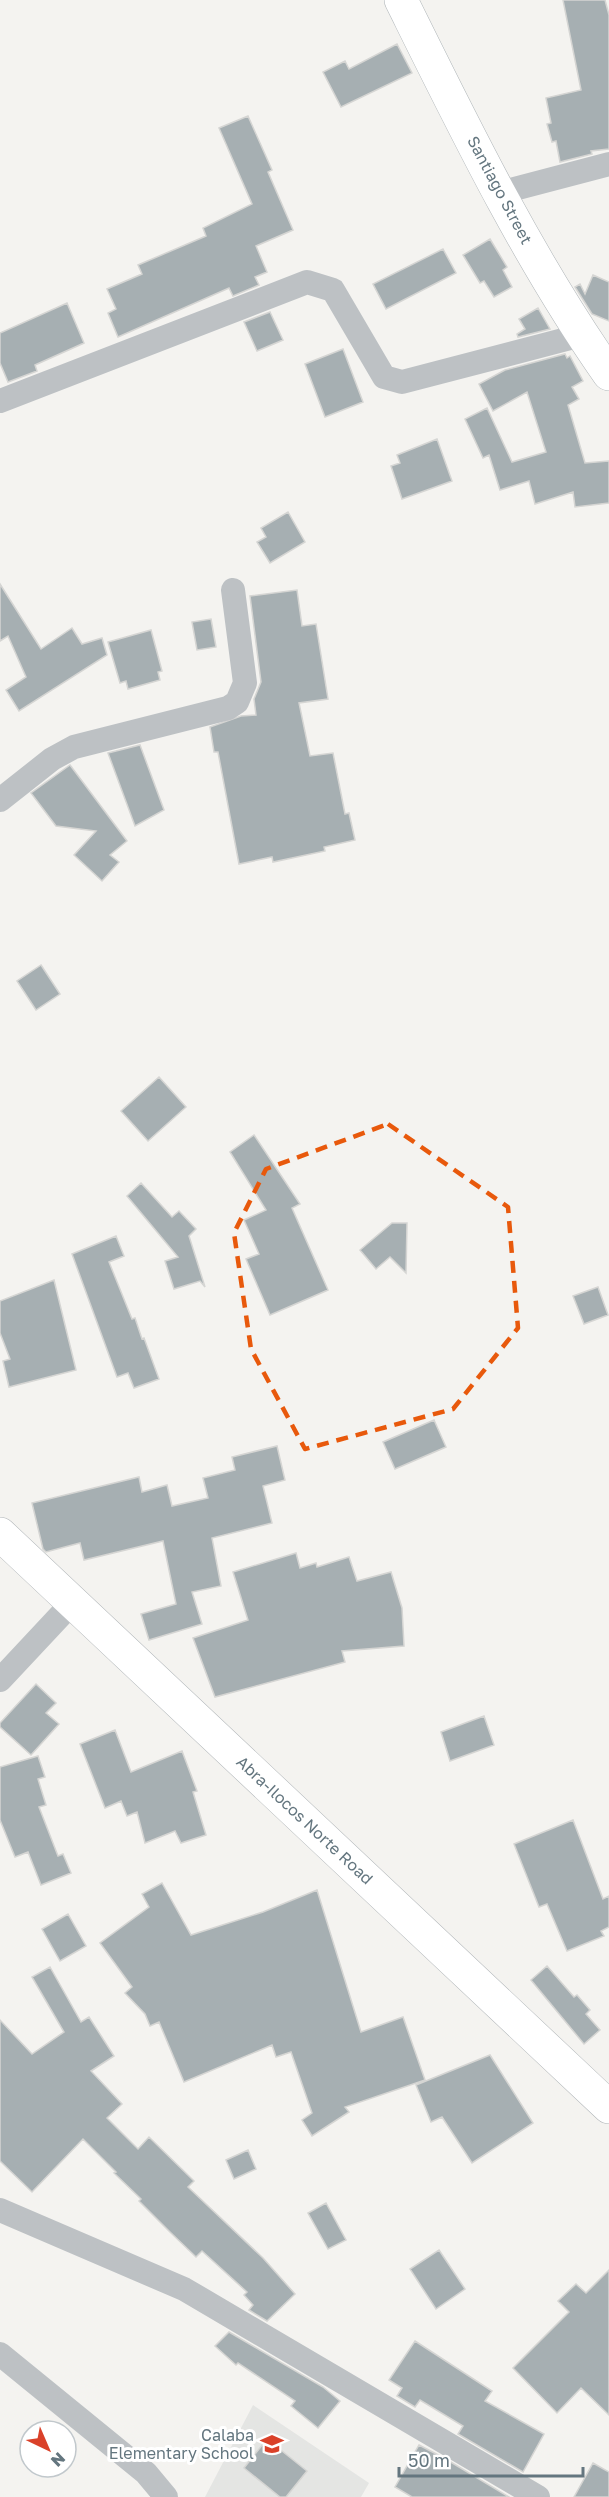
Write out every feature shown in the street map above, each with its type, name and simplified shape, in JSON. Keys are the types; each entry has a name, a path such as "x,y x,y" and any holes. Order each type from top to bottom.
{"main road":[{"name":"Santiago Street","path":"403,0 499,193 582,335 609,374"},
{"name":"Abra-Ilocos Norte Road","path":"0,1534 609,2107"}],"street":[{"path":"499,193 609,164"},
{"path":"0,401 307,282 333,290 384,377 402,381 582,335"},
{"path":"0,800 52,759 74,747 228,708 237,702 245,683 232,590"},
{"path":"0,1680 73,1602"},
{"path":"0,2210 184,2289 538,2497"},
{"path":"0,2354 146,2473 166,2497"}],"highlighted area":[{"path":"388,1124 508,1207 518,1328 453,1409 305,1449 251,1349 234,1233 266,1169"}],"shaded area":[{"name":"Calaba Elementary School","path":"253,2405 369,2483 361,2497 205,2497"}],"building":[{"path":"563,0 605,0 609,15 609,149 591,151 592,154 560,162 556,141 552,142 547,124 551,123 546,98 581,90"},
{"path":"397,44 412,73 341,107 323,72 345,61 349,69"},
{"path":"248,116 272,170 268,172 293,230 256,246 267,272 255,277 259,285 233,296 229,288 118,337 108,313 116,309 107,289 142,274 138,265 206,236 203,228 252,204 219,128"},
{"path":"490,239 507,267 503,270 512,287 494,297 484,281 480,283 463,255"},
{"path":"443,249 456,273 386,309 373,284"},
{"path":"593,275 609,282 609,321 592,314 575,287 580,284 585,294"},
{"path":"67,303 84,343 35,365 37,371 8,382 0,363 0,333"},
{"path":"538,308 550,329 518,337 517,334 525,329 519,319"},
{"path":"270,312 283,340 257,351 244,322"},
{"path":"343,349 363,402 325,417 305,364"},
{"path":"565,354 567,358 570,356 583,381 572,387 579,399 568,405 585,463 609,461 609,503 575,507 573,492 535,504 529,481 500,490 489,455 483,458 465,419 487,408 512,462 546,452 527,392 493,411 479,384 505,370"},
{"path":"437,439 452,481 402,499 391,466 400,463 397,455"},
{"path":"288,512 305,542 270,563 257,542 266,537 261,528"},
{"path":"0,584 41,649 72,628 82,644 102,638 107,655 19,711 6,690 26,677 8,636 0,641"},
{"path":"297,590 302,626 316,624 328,699 299,703 310,756 333,753 345,814 349,813 355,840 324,847 325,851 273,862 272,857 239,864 218,752 214,752 210,727 241,716 256,715 254,699 261,682 250,596"},
{"path":"211,619 216,647 197,650 192,622"},
{"path":"151,630 162,671 158,672 160,680 128,689 126,681 120,683 108,642"},
{"path":"140,745 164,810 135,826 108,753"},
{"path":"70,765 127,841 110,855 119,862 102,881 74,855 96,831 56,826 31,793"},
{"path":"41,965 60,994 36,1010 17,981"},
{"path":"159,1077 186,1107 148,1141 121,1111"},
{"path":"254,1135 300,1204 292,1208 328,1290 270,1315 246,1259 259,1254 244,1220 266,1210 230,1152"},
{"path":"141,1183 172,1217 179,1211 196,1229 189,1236 205,1287 200,1281 174,1289 165,1261 178,1257 127,1196"},
{"path":"392,1223 407,1223 406,1273 390,1257 376,1269 360,1250"},
{"path":"116,1236 124,1256 109,1262 132,1319 135,1318 142,1339 144,1338 159,1379 134,1388 128,1373 117,1377 72,1254"},
{"path":"54,1280 76,1370 9,1387 3,1361 10,1359 0,1333 0,1301"},
{"path":"598,1287 608,1315 584,1324 573,1296"},
{"path":"434,1420 446,1447 395,1469 383,1442"},
{"path":"277,1446 285,1480 263,1486 272,1523 212,1538 221,1586 192,1592 202,1624 149,1640 141,1614 176,1604 163,1541 84,1560 80,1543 46,1552 43,1549 32,1503 139,1477 142,1492 167,1485 172,1506 208,1498 203,1478 235,1470 232,1457"},
{"path":"296,1553 300,1568 316,1563 317,1567 349,1557 357,1581 391,1572 402,1608 404,1646 342,1651 345,1662 215,1697 193,1638 248,1620 233,1572"},
{"path":"36,1684 56,1703 46,1713 59,1724 31,1755 0,1727 0,1723"},
{"path":"484,1716 494,1745 450,1761 441,1732"},
{"path":"115,1730 131,1772 182,1751 197,1791 193,1792 206,1835 181,1843 175,1831 145,1843 137,1812 127,1816 121,1801 105,1808 80,1744"},
{"path":"38,1756 45,1777 38,1779 46,1805 39,1807 58,1856 63,1854 71,1873 41,1885 28,1852 15,1857 0,1820 0,1767"},
{"path":"573,1820 603,1899 609,1896 609,1927 601,1931 604,1936 567,1951 547,1904 539,1907 514,1844"},
{"path":"162,1883 191,1935 263,1912 317,1890 361,2032 403,2017 425,2080 345,2107 349,2112 312,2136 302,2120 312,2113 291,2052 276,2057 272,2045 184,2082 159,2022 150,2026 145,2014 125,1993 132,1987 100,1943 149,1907 142,1894"},
{"path":"68,1914 86,1946 60,1961 42,1929"},
{"path":"547,1966 574,1997 577,1995 590,2010 586,2014 600,2030 584,2044 531,1980"},
{"path":"50,1967 81,2022 89,2017 114,2056 91,2071 122,2104 107,2118 138,2149 149,2137 194,2181 188,2187 263,2258 295,2294 267,2321 249,2310 253,2305 244,2295 247,2292 202,2251 196,2257 139,2201 141,2199 83,2139 32,2192 0,2161 0,2020 32,2054 64,2032 32,1977"},
{"path":"490,2055 533,2123 472,2163 442,2117 431,2122 416,2085"},
{"path":"248,2150 256,2169 234,2179 226,2160"},
{"path":"326,2203 346,2240 328,2249 308,2213"},
{"path":"439,2250 465,2289 436,2309 410,2269"},
{"path":"609,2270 609,2415 581,2388 557,2413 513,2368 569,2312 558,2301 576,2284 586,2293"},
{"path":"229,2332 323,2387 340,2401 318,2428 291,2406 295,2401 238,2363 236,2365 215,2346"},
{"path":"415,2341 492,2391 485,2401 544,2434 523,2472 458,2434 463,2426 420,2400 415,2407 397,2396 402,2388 389,2380"},
{"path":"267,2439 307,2471 286,2497 280,2497 244,2468"},
{"path":"419,2445 509,2497 412,2497 395,2487"},
{"path":"593,2463 609,2472 609,2497 574,2497"}],"place":[{"name":"Calaba Elementary School","path":"272,2444"}]}
